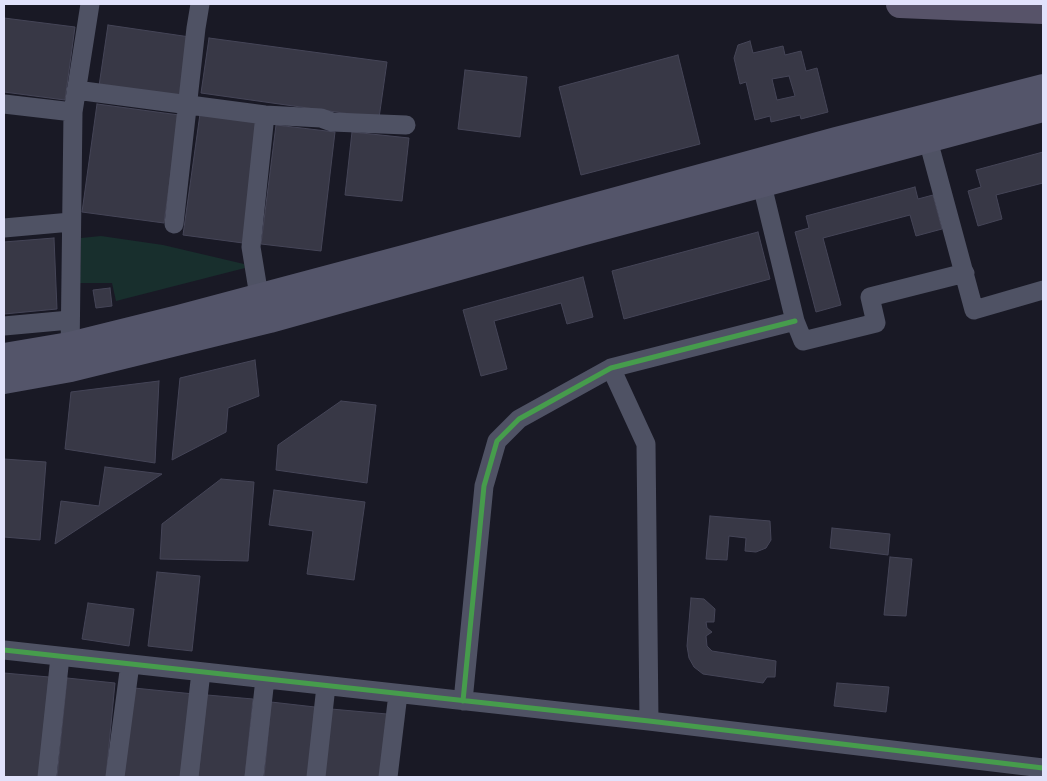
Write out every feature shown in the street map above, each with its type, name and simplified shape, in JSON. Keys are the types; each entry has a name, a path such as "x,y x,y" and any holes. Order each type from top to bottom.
{"main road":[{"path":"900,4 1043,10"},
{"path":"4,381 70,345 259,296 827,142 1043,87"},
{"path":"4,356 70,345 270,320 581,233 1043,110"}],"street":[{"path":"4,326 70,345 73,112 90,4"},
{"path":"174,224 200,4"},
{"path":"76,90 265,115 321,118 332,122 406,125"},
{"path":"4,104 73,112"},
{"path":"259,296 252,247 265,115"},
{"path":"928,140 974,310 1043,290"},
{"path":"762,185 795,321 802,341 876,323 870,297 965,273"},
{"path":"4,228 71,222"},
{"path":"463,701 484,486 497,441 519,419 611,368 795,321"},
{"path":"611,368 646,444 649,722"},
{"path":"4,650 1043,768"},
{"path":"48,777 60,656"},
{"path":"115,777 130,664"},
{"path":"189,777 201,672"},
{"path":"254,777 265,679"},
{"path":"316,777 326,686"},
{"path":"388,777 398,694"}],"green space":[{"path":"101,236 163,245 244,264 245,268 116,301 112,283 80,283 81,238"}],"building":[{"path":"4,18 75,27 65,100 4,92"},
{"path":"108,25 190,37 181,97 99,86"},
{"path":"209,38 387,62 379,118 201,93"},
{"path":"750,41 753,53 783,46 785,55 801,51 806,71 817,68 828,112 801,119 800,115 771,122 770,116 755,120 746,82 740,84 734,58 738,45","holes":["789,76 795,96 777,100 772,79"]},
{"path":"678,55 700,144 581,175 559,87"},
{"path":"465,70 527,77 520,137 458,129"},
{"path":"97,104 179,115 164,223 82,212"},
{"path":"200,114 260,122 243,243 183,235"},
{"path":"276,125 335,132 321,251 261,244"},
{"path":"352,132 409,138 402,201 345,195"},
{"path":"1043,152 1043,183 996,195 1002,219 978,226 968,191 981,187 976,170"},
{"path":"915,187 918,199 933,195 942,229 916,236 910,215 823,238 841,305 816,312 795,232 809,228 806,216"},
{"path":"758,232 770,279 624,319 612,271"},
{"path":"54,238 57,309 4,314 4,242"},
{"path":"583,277 593,317 567,324 561,303 494,321 507,369 481,376 463,310"},
{"path":"110,288 112,306 96,308 93,290"},
{"path":"255,360 259,396 228,408 226,432 172,460 180,378"},
{"path":"159,381 155,463 65,449 71,392"},
{"path":"341,401 376,405 367,483 276,470 278,445"},
{"path":"4,459 46,462 40,540 4,537"},
{"path":"105,467 162,474 55,544 61,501 99,506"},
{"path":"221,479 254,482 248,561 160,559 162,524"},
{"path":"274,490 365,502 354,580 307,574 313,531 269,525"},
{"path":"710,516 770,521 771,540 766,548 756,552 745,551 746,538 729,536 727,560 706,559"},
{"path":"832,528 890,534 888,555 830,548"},
{"path":"890,557 912,559 906,616 884,615"},
{"path":"157,572 200,576 192,651 148,646"},
{"path":"691,598 704,599 715,609 714,622 706,622 707,628 712,632 706,636 707,646 712,651 776,661 775,677 767,677 763,683 703,674 694,667 689,658 687,646"},
{"path":"88,603 134,609 129,646 82,639"},
{"path":"4,673 49,677 39,777 4,777"},
{"path":"67,678 115,683 106,777 57,777"},
{"path":"837,683 889,687 886,712 834,706"},
{"path":"134,688 194,694 185,777 124,777"},
{"path":"207,695 253,699 245,777 198,777"},
{"path":"271,702 315,707 308,777 264,777"},
{"path":"331,709 387,714 380,777 323,777"}],"cycle path":[{"path":"463,701 484,486 497,441 519,419 611,368 795,321"},
{"path":"4,650 649,721 1043,768"}]}
